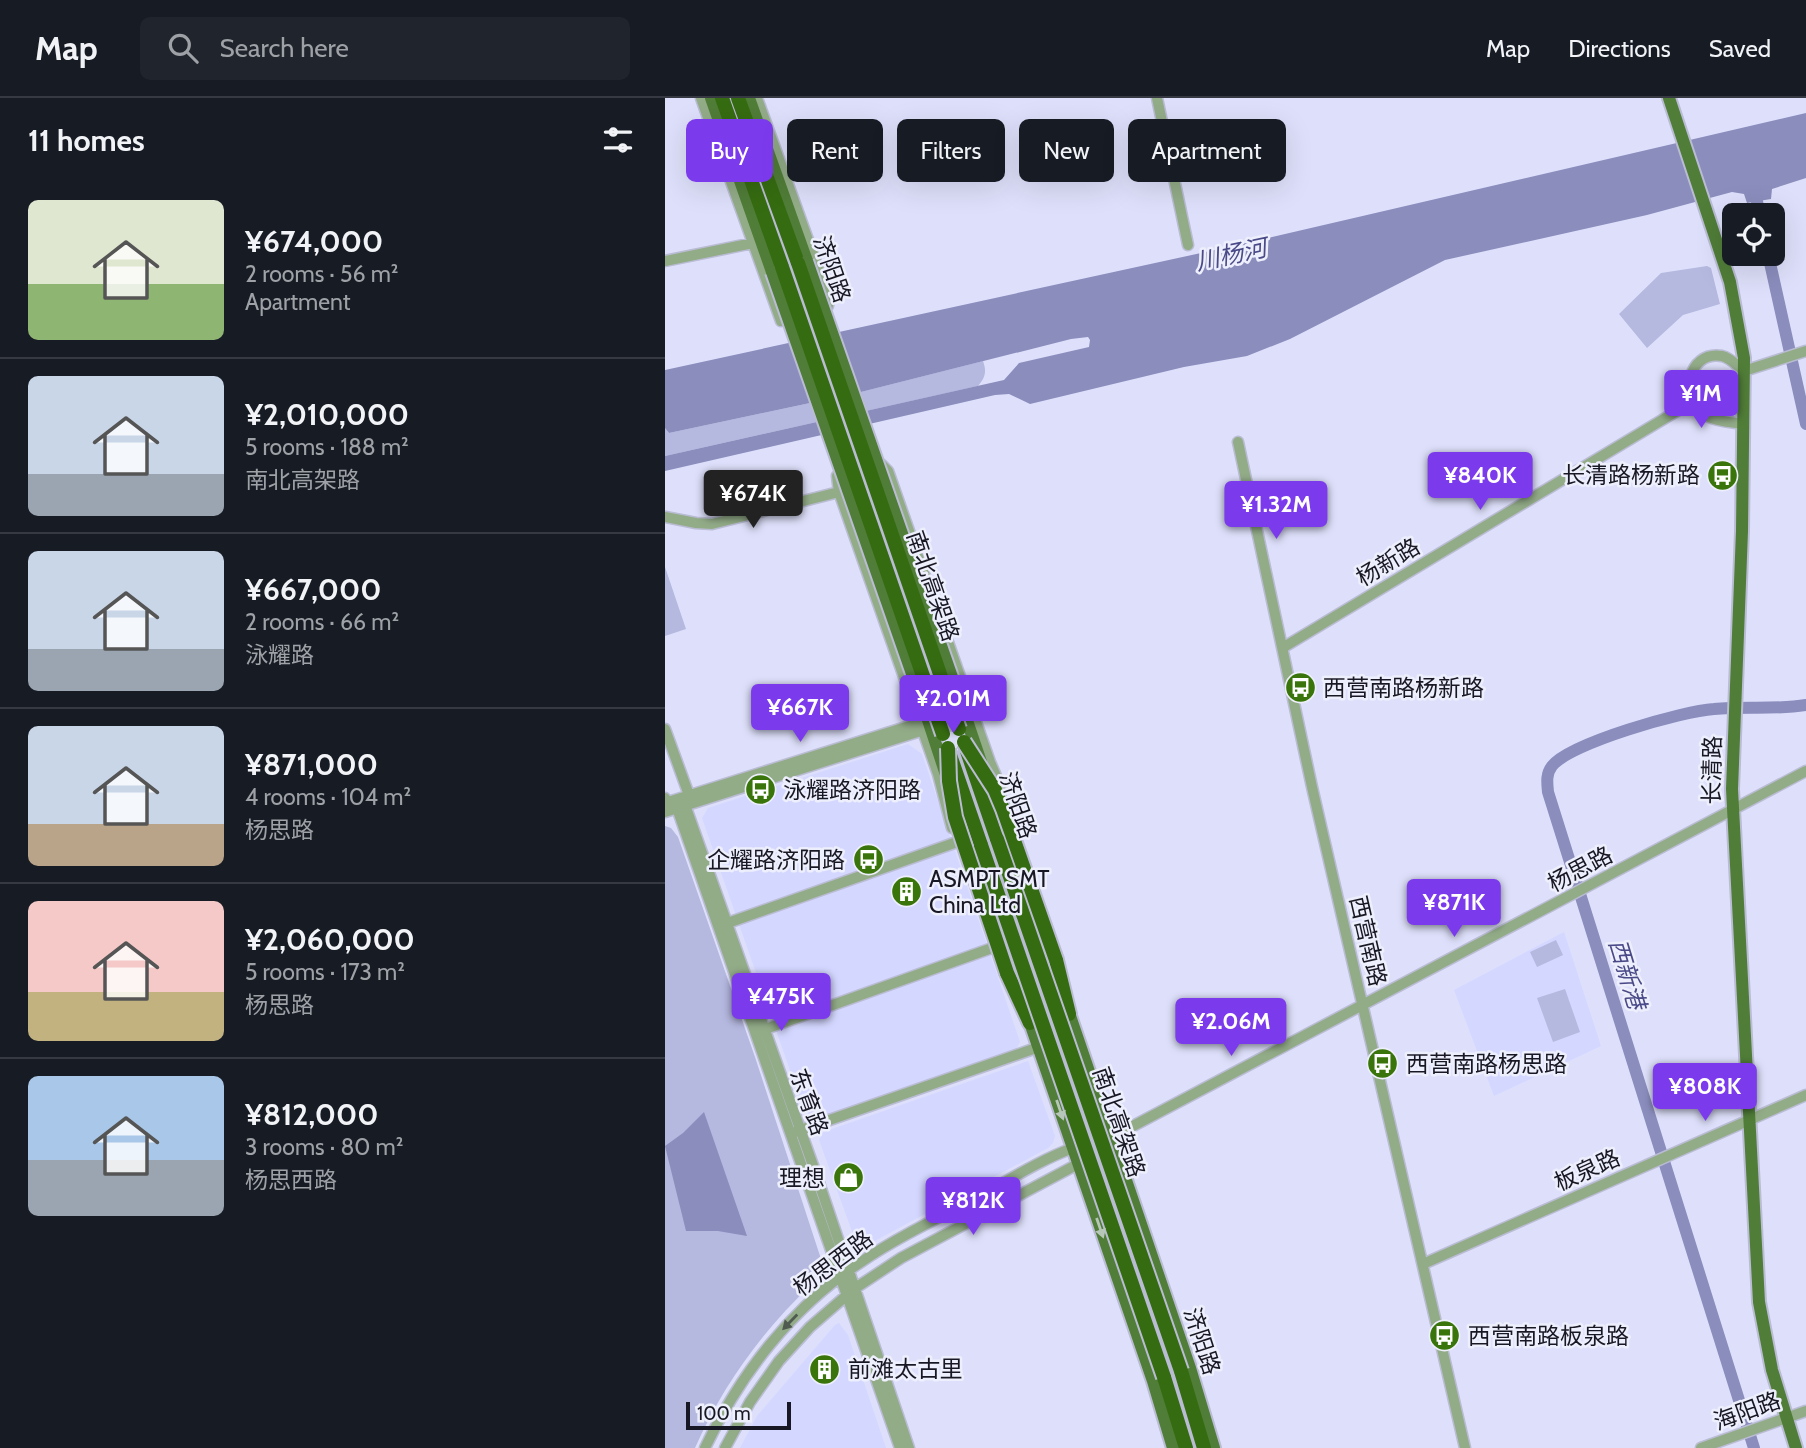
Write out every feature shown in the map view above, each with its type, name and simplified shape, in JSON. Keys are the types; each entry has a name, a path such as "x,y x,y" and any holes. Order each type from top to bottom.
{"highway":[{"name":"南北高架路","path":"722,98 948,748 1186,1448"},
{"name":"南北高架路","path":"738,98 964,742 1172,1346 1204,1448"},
{"path":"964,742 995,790 1003,808 1056,960 1069,1014"},
{"path":"948,748 949,781 955,817 1007,973 1030,1023"}],"main road":[{"path":"711,98 1039,1047 1153,1381 1173,1448"},
{"name":"济阳路","path":"749,98 1112,1136 1214,1448"},
{"name":"长清路","path":"1669,98 1730,282 1741,334 1745,424 1733,810 1760,1313 1772,1370 1796,1448"}],"street":[{"path":"701,98 781,321 822,310 828,306 829,298 757,98"},
{"path":"1157,98 1188,245"},
{"path":"665,261 753,243"},
{"path":"1745,424 1710,418 1692,402 1689,380 1694,369 1709,357 1720,356 1729,359 1744,371 1806,351"},
{"name":"杨新路","path":"1284,647 1692,402"},
{"name":"西营南路","path":"1238,442 1312,787 1465,1448"},
{"path":"1030,1023 1005,986 945,809 925,722 839,492 837,481 841,474 876,463 888,471 1062,958 1069,1014"},
{"path":"665,517 712,524 839,492"},
{"path":"665,804 684,803 925,722 964,713"},
{"name":"东育路","path":"665,729 684,803 722,925 844,1274 909,1448"},
{"name":"杨思路","path":"1112,1136 1806,771"},
{"path":"665,804 684,803"},
{"path":"722,925 957,842"},
{"path":"760,1031 992,948"},
{"path":"795,1132 1039,1047"},
{"name":"板泉路","path":"1423,1264 1806,1095"},
{"name":"杨思西路","path":"705,1448 734,1393 765,1350 797,1314 844,1274 892,1243 1073,1148 1112,1136"},
{"name":"杨思西路","path":"725,1448 750,1402 779,1361 810,1326 851,1291 901,1258 1078,1164 1112,1136"},
{"name":"东育路","path":"851,1291 901,1448"},
{"name":"海阳路","path":"1701,1448 1806,1410"}],"shaded area":[{"path":"1707,266 1711,268 1720,304 1683,315 1647,348 1619,314 1661,273"},
{"path":"983,361 985,375 978,386 665,456 665,428 669,433 857,393"},
{"path":"665,567 686,629 665,636"},
{"path":"908,744 922,754 1020,1042 1016,1050 808,1122 702,818 708,808"},
{"path":"665,826 671,828 678,837 755,1057 821,1259 812,1284 760,1340 731,1381 695,1448 665,1448"},
{"path":"1564,932 1601,1046 1494,1096 1454,990"},
{"path":"1556,940 1563,955 1537,967 1530,952"},
{"path":"1565,989 1580,1032 1553,1042 1537,998"},
{"path":"1028,1061 1055,1136 1053,1143 871,1243 854,1237 819,1140 823,1132"},
{"name":"前滩太古里","path":"839,1323 848,1335 886,1448 740,1448 757,1416"}],"water":[{"name":"川杨河","path":"1806,113 1806,178 1772,189 1771,199 1747,203 1744,194 1732,192 1647,215 1445,260 1290,339 1247,356 1184,367 1030,404 1009,394 995,395 665,471 665,456 1004,380 1019,363 1089,347 1090,340 1088,337 1071,339 857,393 669,433 665,428 665,370 1233,246"},
{"path":"704,1112 747,1236 718,1231 686,1231 665,1146"}],"waterway":[{"path":"1754,188 1757,203"},
{"path":"1771,266 1806,424"},
{"name":"西新港","path":"1754,1448 1548,792 1547,778 1552,766 1563,757 1603,738 1654,722 1714,709 1806,705"}],"place":[{"name":"长清路杨新路","path":"1723,475"},
{"name":"西营南路杨新路","path":"1300,688"},
{"name":"泳耀路济阳路","path":"760,790"},
{"name":"企耀路济阳路","path":"868,860"},
{"name":"ASMPT SMT China Ltd","path":"906,892"},
{"name":"西营南路杨思路","path":"1383,1064"},
{"name":"理想","path":"848,1178"},
{"name":"西营南路板泉路","path":"1445,1336"},
{"name":"前滩太古里","path":"825,1369"}]}
